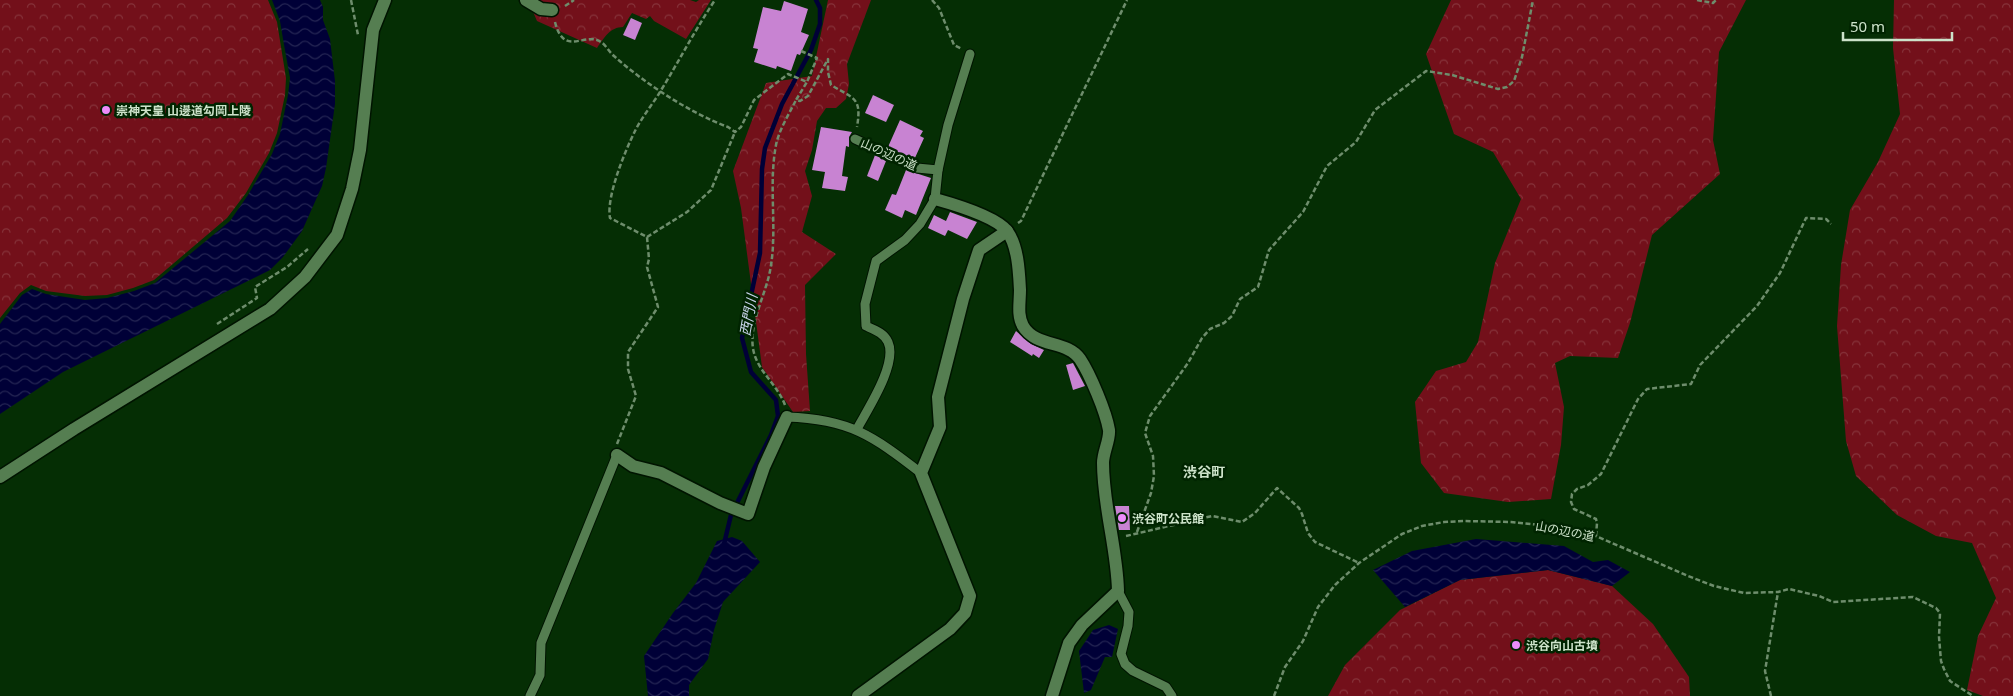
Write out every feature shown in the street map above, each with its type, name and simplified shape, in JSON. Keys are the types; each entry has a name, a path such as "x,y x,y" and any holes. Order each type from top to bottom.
{"street":[{"path":"0,477 270,308 305,277 337,235 352,189 360,150 373,30 385,0"},
{"path":"526,0 541,10 552,10"},
{"path":"935,198 962,206 996,222 1007,231 1017,259 1020,290 1019,316 1024,329 1037,339 1072,350 1087,370 1109,431 1103,462 1111,541 1118,567 1118,591 1082,624 1069,643 1052,696"},
{"path":"858,696 950,629 964,613 970,596 921,473 940,427 938,397 963,299 979,250 1007,231"},
{"path":"617,455 633,466 661,474 720,503 748,514 764,467 787,417"}],"lane":[{"path":"857,429 878,391 891,350 888,340 881,333 866,326 865,304 876,261 904,240 920,224 935,198 938,170 948,125 970,54"},
{"name":"山の辺の道","path":"855,139 917,168 938,170"},
{"path":"787,417 833,422 857,429 875,439 921,473"},
{"path":"530,696 540,675 541,644 617,455"},
{"path":"1118,591 1129,612 1128,626 1121,654 1125,664 1133,672 1166,687 1172,696"}],"path":[{"path":"351,0 359,40"},
{"path":"647,237 610,218 608,210 611,192 636,130 685,47 716,0"},
{"path":"932,0 939,8 954,45 970,54"},
{"path":"1007,231 1021,221 1126,0"},
{"path":"1359,563 1315,542 1308,534 1299,508 1277,488 1255,513 1242,522 1212,516 1143,533 1137,532 1154,476 1154,456 1145,433 1150,416 1188,363 1202,338 1210,330 1224,323 1232,316 1240,299 1258,287 1269,250 1303,212 1327,166 1356,142 1375,110 1426,71 1452,75 1498,89 1507,87 1514,81 1522,57 1534,0"},
{"path":"1697,0 1713,3 1716,0"},
{"path":"552,10 558,32 561,36 572,42 592,39 602,42 613,56 660,92 735,132"},
{"path":"787,417 784,404 753,352 754,329 770,270 776,144 817,58 802,52"},
{"name":"山の辺の道","path":"796,100 800,101 808,96 828,59 831,85 857,100 858,124 855,139"},
{"path":"647,237 688,212 711,190 735,132 741,127 754,100 780,79 791,74 806,81"},
{"path":"1596,536 1596,519 1574,509 1571,502 1572,494 1577,489 1588,485 1601,474 1638,399 1646,389 1691,384 1700,365 1757,306 1780,273 1806,218 1826,219 1831,224"},
{"path":"617,455 617,443 636,396 628,369 628,352 658,307 646,267 648,259 647,237"},
{"path":"216,325 257,298 255,288 287,267 309,249"},
{"name":"山の辺の道","path":"1274,696 1285,667 1303,641 1318,607 1334,586 1359,563 1402,534 1422,526 1444,522 1521,523 1550,526 1596,536 1651,561 1714,586 1744,593 1778,592 1789,589 1819,596 1833,602 1913,597 1936,608 1940,613 1941,661 1950,681 1973,696"},
{"path":"1771,696 1765,671 1778,592"}],"green space":[{"path":"0,0 268,0 277,22 286,78 285,95 277,133 269,153 246,193 227,218 154,280 107,295 85,296 46,291 31,285 20,293 0,318"},
{"path":"528,0 690,0 696,2 699,0 711,0 686,39 654,21 650,16 646,19 632,13 623,27 618,27 611,31 597,48 537,21"},
{"path":"828,0 871,0 847,64 849,84 846,99 836,108 826,108 817,121 812,150 805,171 812,196 802,232 836,254 805,285 806,354 810,411 793,412 762,367 741,208 733,171 766,83 812,76"},
{"path":"1451,0 1746,0 1719,52 1713,140 1720,174 1652,235 1630,323 1618,358 1570,356 1555,363 1564,407 1561,445 1551,499 1508,502 1444,493 1421,463 1415,402 1436,371 1466,362 1478,342 1495,263 1521,199 1493,152 1454,134 1426,54"},
{"path":"1894,0 2013,0 2013,696 1983,696 1967,690 1978,636 1996,598 1972,543 1936,536 1897,515 1856,476 1846,441 1837,326 1841,265 1850,210 1878,162 1900,114 1893,48"},
{"name":"渋谷向山古墳","path":"1548,570 1612,586 1653,624 1689,677 1690,696 1328,696 1345,665 1400,610 1460,580"}],"water":[{"path":"272,0 320,0 323,7 323,20 330,39 335,81 335,104 326,168 322,186 302,231 283,257 270,270 63,372 0,414 0,324 22,295 32,289 46,294 85,300 107,298 155,283 230,221 248,195 272,154 280,134 288,95 290,78 280,21"},
{"path":"732,537 742,541 760,562 723,602 714,630 708,659 689,685 689,696 648,696 644,656 696,583 717,541"},
{"path":"1476,539 1564,546 1593,562 1608,560 1630,572 1612,586 1548,570 1460,580 1405,607 1373,570 1412,551"},
{"path":"1109,625 1118,629 1112,657 1105,657 1091,690 1084,693 1079,651 1093,630"}],"building":[{"path":"784,1 808,9 801,32 809,35 800,55 797,54 791,71 777,66 776,69 754,62 758,49 753,48 763,7 781,11"},
{"path":"631,18 642,23 635,40 623,35"},
{"path":"873,95 894,105 886,122 865,113"},
{"path":"900,120 923,131 920,136 924,138 914,160 888,147"},
{"path":"821,127 852,132 849,137 849,147 846,146 842,176 848,177 845,191 822,188 825,172 812,170"},
{"path":"875,155 886,161 878,181 867,176"},
{"path":"906,170 931,178 916,215 905,210 902,218 885,210 892,194 896,195"},
{"path":"950,212 977,222 967,239 948,230 945,236 928,228 934,215 946,221"},
{"path":"1016,331 1031,344 1044,350 1039,358 1033,354 1032,356 1010,342"},
{"path":"1073,363 1085,386 1073,390 1066,365"},
{"name":"渋谷町公民館","path":"1115,506 1129,506 1130,530 1119,530"}],"waterway":[{"name":"西門川","path":"724,544 731,515 771,435 778,416 776,400 751,372 742,338 760,253 762,169 765,148 782,104 811,50 820,24 820,8 816,0"}],"place":[{"name":"崇神天皇 山邊道勾岡上陵","path":"106,110"},
{"name":"渋谷町公民館","path":"1122,518"},
{"name":"渋谷向山古墳","path":"1516,645"}],"district":[{"name":"渋谷町","path":"1204,471"}]}
